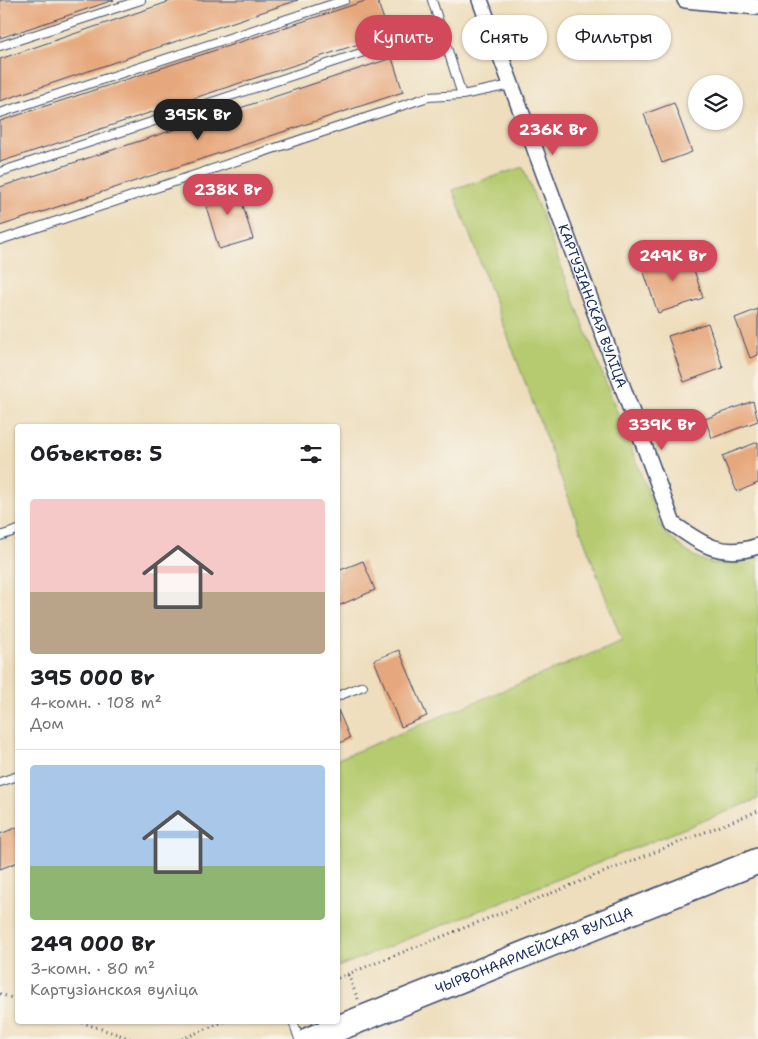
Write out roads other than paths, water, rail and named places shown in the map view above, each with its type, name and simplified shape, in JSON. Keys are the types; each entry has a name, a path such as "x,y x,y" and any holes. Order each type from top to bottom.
{"main road":[{"name":"ЧЫРВОНААРМЕЙСКАЯ ВУЛІЦА","path":"311,1039 758,861"}],"street":[{"name":"КАРТУЗІАНСКАЯ ВУЛІЦА","path":"480,0 673,524 706,547 741,552 758,546"},
{"path":"685,0 758,7"}],"lane":[{"path":"0,46 141,0"},
{"path":"0,113 345,0"},
{"path":"432,0 437,15"},
{"path":"0,172 355,55"},
{"path":"451,60 462,95"},
{"path":"0,240 428,97 462,95 511,85"},
{"path":"0,536 15,531"},
{"path":"340,695 363,686"},
{"path":"0,782 15,777"},
{"path":"294,1024 299,1039"}]}
